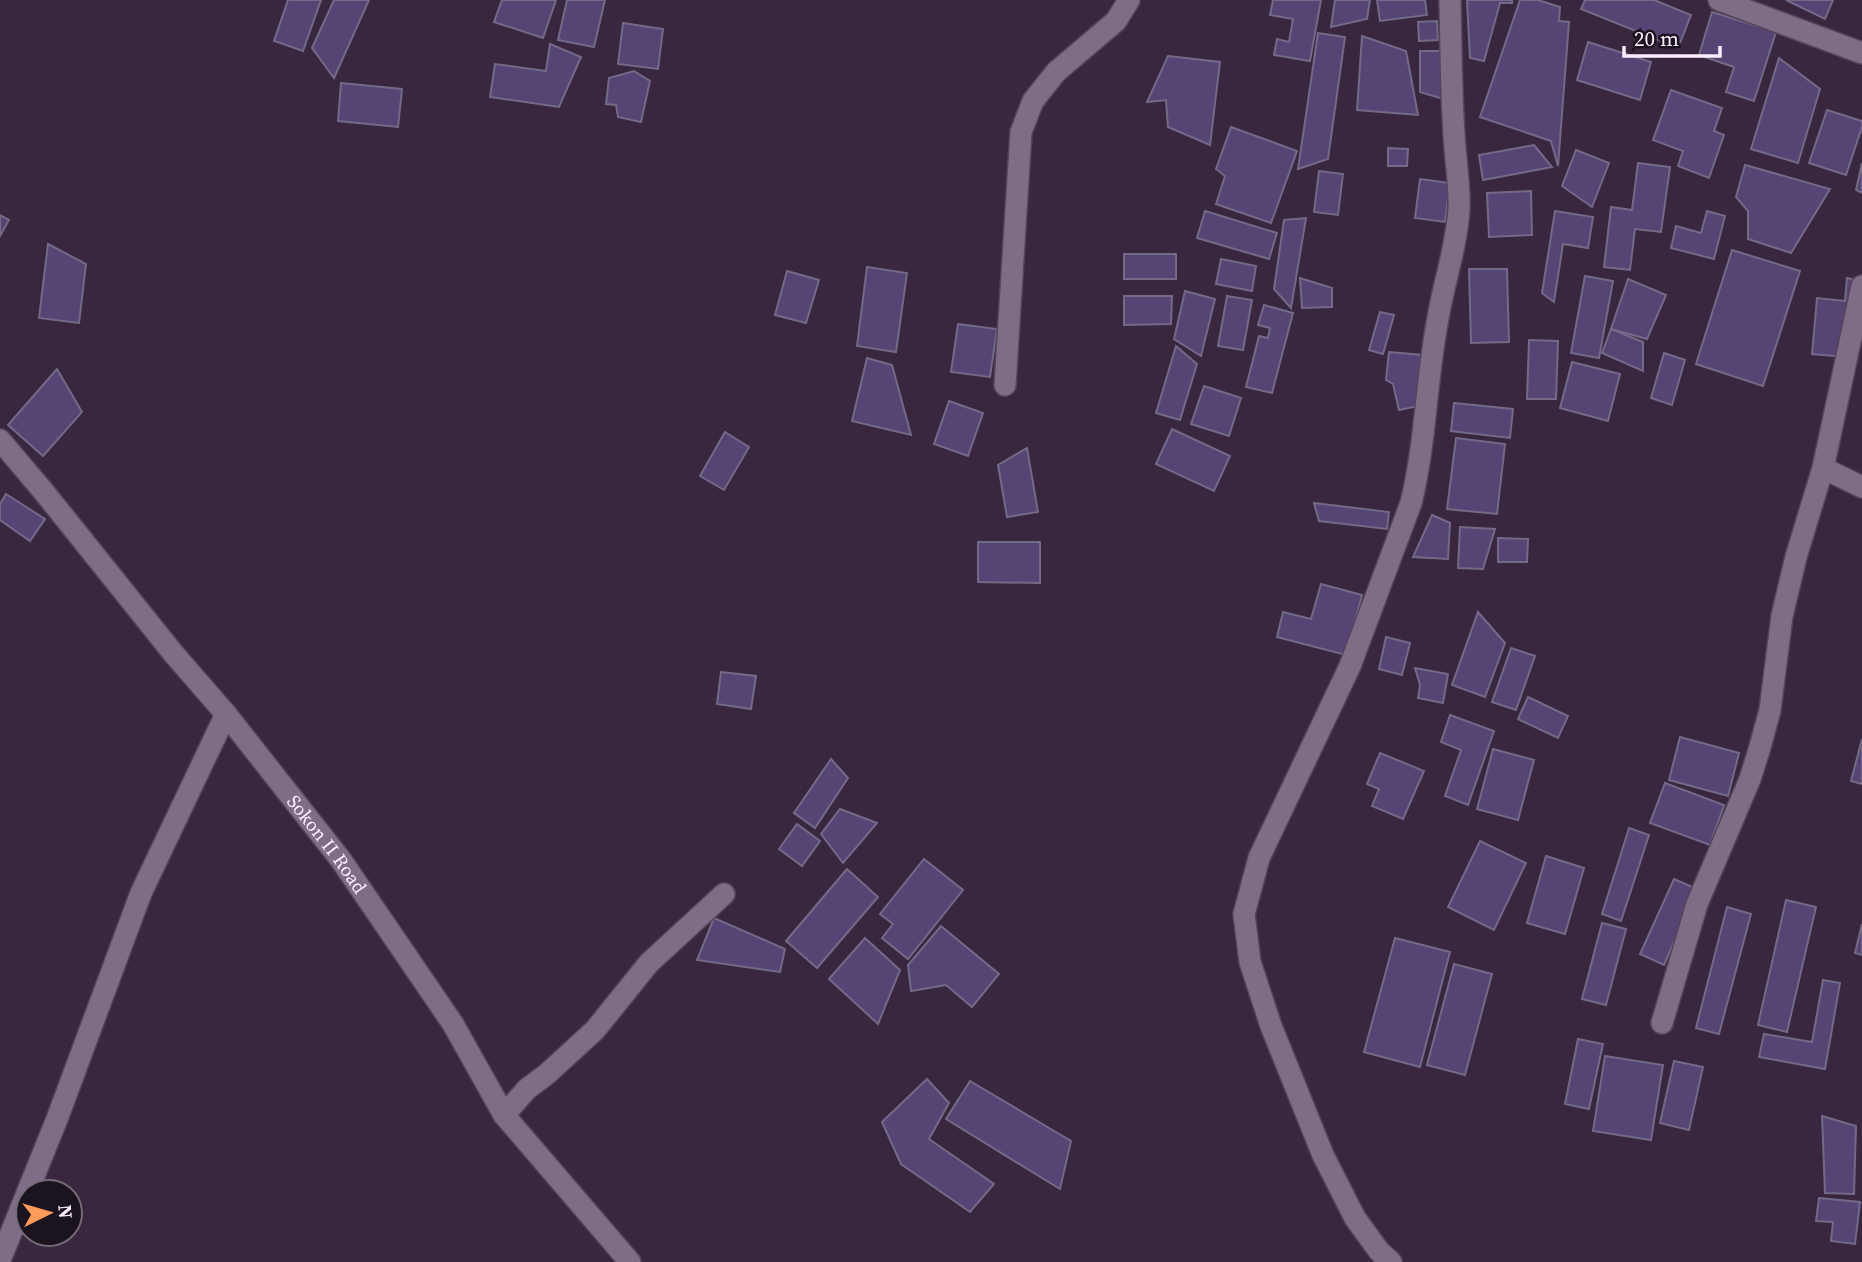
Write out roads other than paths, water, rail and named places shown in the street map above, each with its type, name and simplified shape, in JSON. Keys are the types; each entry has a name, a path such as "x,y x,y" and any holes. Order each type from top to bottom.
{"street":[{"path":"1005,385 1021,132 1033,101 1056,72 1116,21 1129,0"},
{"path":"1391,1262 1379,1251 1355,1218 1323,1155 1271,1026 1250,962 1244,914 1259,858 1350,666 1411,503 1418,475 1434,341 1460,206 1451,86 1450,0"},
{"path":"1719,0 1862,52"},
{"path":"1662,1023 1697,904 1760,747 1770,710 1783,616 1796,557 1823,468 1862,286"},
{"name":"Sokon II Road","path":"0,440 226,714 341,860 453,1024 503,1115 630,1262"},
{"path":"1823,468 1862,487"},
{"path":"0,1260 57,1119 141,893 226,714"},
{"path":"503,1115 527,1088 547,1074 595,1030 649,963 724,894"}]}
